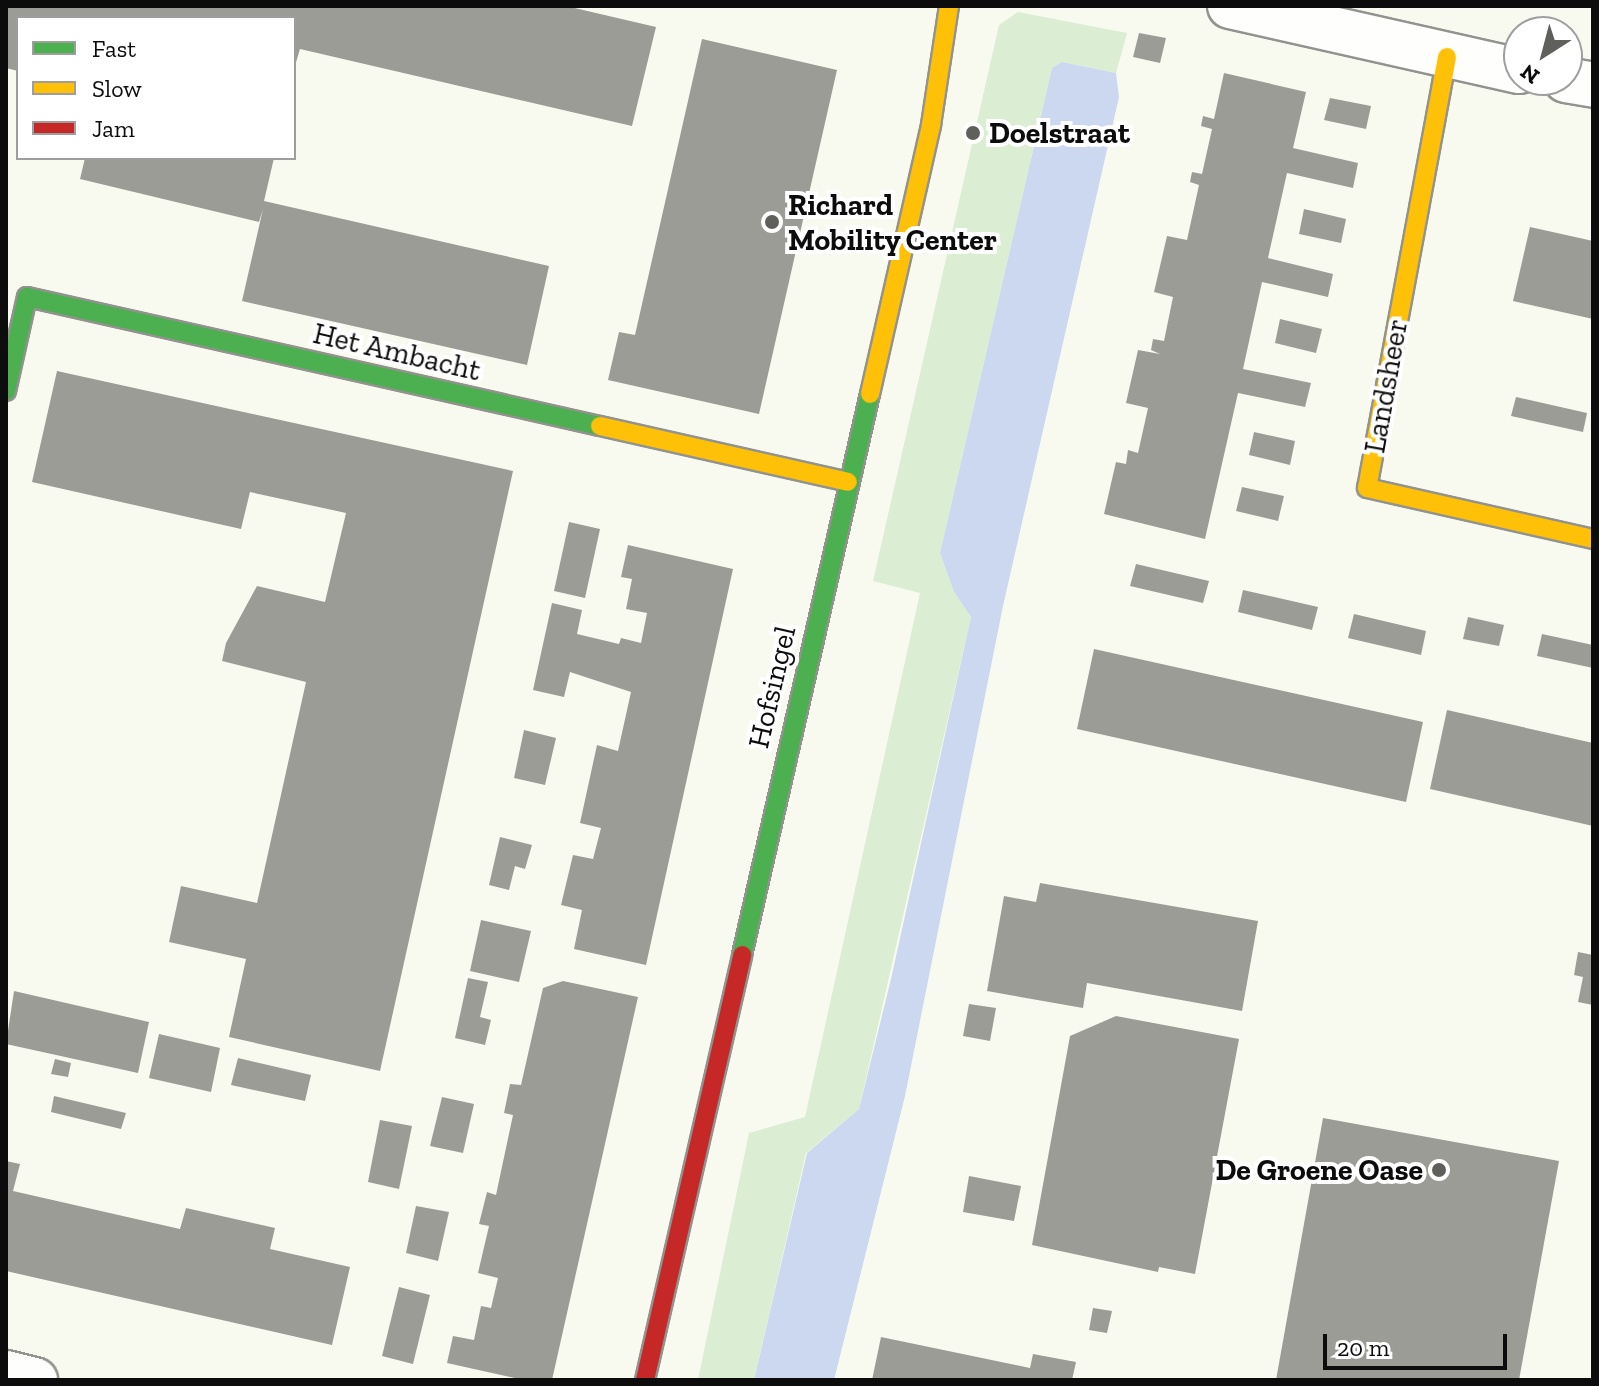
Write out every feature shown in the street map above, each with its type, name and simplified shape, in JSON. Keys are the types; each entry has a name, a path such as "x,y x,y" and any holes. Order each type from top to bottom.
{"street":[{"name":"Hofsingel","path":"645,1380 931,125 949,6"},
{"path":"1230,6 1503,68"},
{"name":"Landsheer","path":"1447,57 1367,488 1593,539"},
{"name":"Het Ambacht","path":"6,391 27,297 848,482"},
{"path":"6,1373 35,1380"}],"green space":[{"path":"1018,12 1127,33 1116,73 1062,62 1052,68 940,553 954,592 971,617 859,1109 806,1153 754,1380 698,1380 749,1133 805,1117 920,593 873,581 999,25"}],"water":[{"path":"1062,62 1116,73 1119,97 1003,606 905,1096 834,1380 754,1380 807,1153 859,1109 891,979 971,617 954,592 940,553 1052,68"}],"building":[{"path":"6,6 566,6 656,27 632,126 300,49 296,62 296,16 16,16 16,70 6,68"},
{"path":"1139,33 1166,38 1160,63 1133,57"},
{"path":"702,39 837,70 759,414 608,380 619,332 635,335"},
{"path":"1224,73 1306,92 1293,148 1358,163 1353,188 1287,173 1268,258 1333,274 1328,297 1262,282 1243,369 1311,383 1305,407 1238,393 1205,539 1104,514 1116,462 1126,464 1128,450 1138,453 1148,408 1126,403 1138,350 1160,354 1151,350 1153,339 1164,341 1173,297 1154,292 1167,236 1187,240 1199,185 1190,182 1192,172 1202,174 1212,129 1201,126 1203,116 1214,119"},
{"path":"1330,98 1371,106 1366,129 1324,120"},
{"path":"85,160 274,160 264,201 549,266 527,365 242,301 263,209 259,222 80,179"},
{"path":"1304,209 1346,219 1341,243 1299,234"},
{"path":"1530,227 1593,241 1593,319 1513,301"},
{"path":"1280,319 1322,329 1316,353 1275,343"},
{"path":"57,371 513,471 380,1071 229,1037 246,959 169,942 181,886 257,903 306,682 222,661 226,643 257,586 325,602 346,513 250,492 241,529 32,482"},
{"path":"1516,397 1587,413 1583,432 1511,416"},
{"path":"1254,432 1295,441 1290,465 1249,455"},
{"path":"1242,487 1284,496 1278,521 1236,511"},
{"path":"569,522 600,529 585,598 554,591"},
{"path":"628,545 733,569 646,965 574,949 582,910 561,905 573,855 593,859 601,828 580,823 597,745 618,751 631,692 570,672 564,697 533,690 552,603 582,610 577,634 619,644 621,638 641,643 647,613 626,609 632,579 621,577"},
{"path":"1136,564 1209,581 1203,603 1130,586"},
{"path":"1243,590 1318,607 1312,630 1238,612"},
{"path":"1354,614 1426,631 1421,655 1348,638"},
{"path":"1468,617 1504,625 1499,646 1463,639"},
{"path":"1542,634 1593,645 1593,668 1537,656"},
{"path":"1094,649 1423,722 1406,802 1077,729"},
{"path":"1447,710 1593,743 1593,826 1430,789"},
{"path":"524,730 556,738 545,785 514,778"},
{"path":"500,837 532,845 525,869 515,866 509,890 489,885"},
{"path":"1040,883 1258,921 1242,1011 1087,983 1083,1008 987,991 1004,896 1036,902"},
{"path":"481,920 531,931 519,982 470,971"},
{"path":"1578,952 1593,955 1593,1005 1578,1002 1583,977 1574,975"},
{"path":"468,978 488,982 480,1017 491,1020 485,1045 455,1038"},
{"path":"563,981 638,997 552,1380 524,1380 447,1363 453,1336 474,1340 481,1306 491,1308 498,1278 478,1273 489,1226 479,1224 487,1192 496,1195 513,1115 504,1113 510,1084 521,1085 543,988"},
{"path":"14,991 149,1022 138,1073 6,1044"},
{"path":"969,1004 996,1008 990,1041 963,1036"},
{"path":"1116,1016 1239,1039 1195,1274 1159,1267 1158,1272 1032,1245 1070,1036"},
{"path":"159,1034 220,1048 211,1092 149,1078"},
{"path":"238,1058 311,1075 305,1101 231,1085"},
{"path":"55,1059 71,1063 68,1077 51,1074"},
{"path":"54,1096 126,1113 121,1129 51,1112"},
{"path":"442,1097 474,1104 463,1153 430,1146"},
{"path":"1323,1118 1559,1161 1519,1380 1276,1380"},
{"path":"380,1120 412,1126 399,1189 368,1182"},
{"path":"6,1161 20,1164 13,1191 180,1229 186,1208 275,1228 270,1249 350,1267 332,1345 6,1271"},
{"path":"969,1176 1021,1186 1014,1221 963,1212"},
{"path":"416,1206 449,1212 438,1261 406,1253"},
{"path":"399,1287 430,1295 413,1364 382,1356"},
{"path":"1093,1308 1112,1311 1107,1333 1089,1330"},
{"path":"881,1337 1030,1368 1033,1354 1076,1362 1072,1380 872,1380"}],"traffic: fast":[{"path":"6,391 27,297 600,426"},
{"path":"742,955 870,394"}],"traffic: slow":[{"path":"870,394 931,125 949,6"},
{"path":"1447,57 1367,488 1593,539"},
{"path":"600,426 848,482"}],"traffic: jam":[{"path":"645,1380 742,955"}],"place":[{"name":"Doelstraat","path":"973,133"},
{"name":"Richard Mobility Center","path":"772,222"},
{"name":"De Groene Oase","path":"1439,1170"}]}
